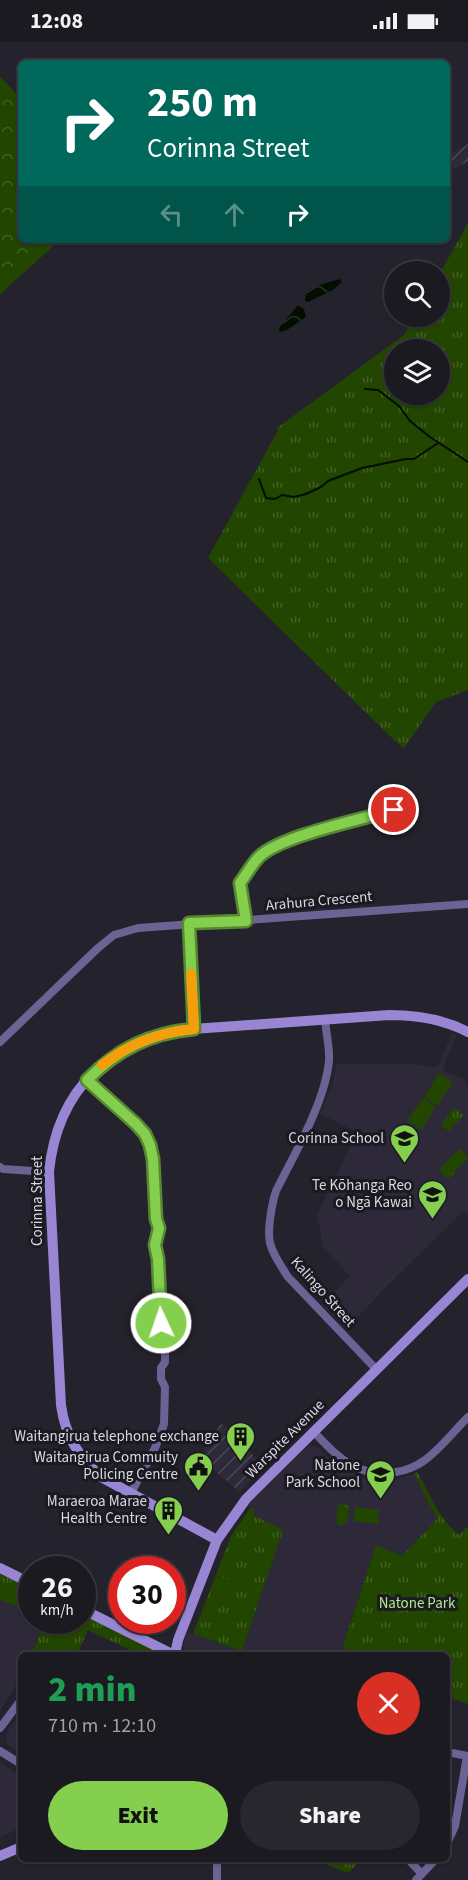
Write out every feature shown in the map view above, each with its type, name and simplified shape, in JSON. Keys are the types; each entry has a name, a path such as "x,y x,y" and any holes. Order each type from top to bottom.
{"street":[{"path":"246,921 240,883 259,857 274,846 414,805"},
{"name":"Arahura Crescent","path":"0,1042 98,948 114,935 138,927 468,904"},
{"path":"189,923 194,1029"},
{"name":"Corinna Street","path":"217,1540 103,1478 85,1461 72,1443 63,1420 49,1172 54,1141 62,1118 74,1096 87,1080 110,1059 130,1046 163,1033 407,1015 436,1020 468,1032"},
{"name":"Kalingo Street","path":"325,1020 329,1059 326,1080 320,1098 276,1191 270,1242 288,1277 376,1369"},
{"path":"87,1080 141,1128 150,1145 153,1159 156,1219 159,1228 155,1245 158,1259 162,1344 165,1351 161,1379 165,1387 165,1414 161,1434 131,1493"},
{"path":"0,1167 49,1172"},
{"name":"Warspite Avenue","path":"175,1652 217,1540 246,1499 468,1279"},
{"path":"313,1431 340,1458 353,1466 366,1472 384,1474 403,1471 425,1461 468,1418"},
{"path":"0,1568 18,1577"},
{"path":"96,1616 170,1652"},
{"path":"0,1728 18,1704"},
{"path":"0,1750 18,1762"},
{"path":"450,1753 467,1756 455,1826 450,1837"},
{"path":"0,1856 18,1848"},
{"path":"217,1862 217,1880"},
{"path":"410,1862 419,1877 433,1862"}],"shaded area":[{"path":"468,144 468,161 454,169 450,162 450,154"},
{"name":"Corinna School","path":"452,1033 457,1035 443,1067 446,1073 463,1078 468,1084 468,1215 463,1211 346,1330 322,1304 350,1276 323,1247 317,1215 357,1132 320,1114 333,1084 336,1064 416,1064 433,1068 439,1065"},
{"path":"221,1423 264,1466 240,1492 199,1458"},
{"path":"307,1447 317,1447 339,1467 366,1479 393,1480 414,1474 437,1519 402,1556 376,1545 343,1646 346,1652 185,1652 183,1645 187,1632 242,1651 282,1530 252,1515 254,1510 248,1505"},
{"path":"0,1600 18,1606 18,1634 40,1634 33,1649 35,1652 18,1652 18,1682 0,1711"},
{"path":"18,1716 18,1752 7,1744 7,1732"},
{"path":"0,1762 18,1774 18,1829 0,1837"}],"green space":[{"path":"0,76 18,96 18,243 57,243 0,294"},
{"path":"468,223 468,690 436,702 404,748 208,558 278,430 277,428 384,350 384,405 450,405 450,339 399,339 408,327 450,327 450,261 447,261"},
{"path":"439,1073 453,1082 437,1106 424,1097"},
{"path":"423,1098 436,1107 421,1130 407,1121"},
{"path":"453,1108 464,1115 449,1131 441,1126"},
{"path":"460,1149 468,1157 450,1178 443,1176 440,1168"},
{"name":"Natone Park","path":"417,1472 440,1514 452,1529 459,1535 468,1526 468,1704 450,1698 450,1652 346,1652 343,1646 376,1545 402,1556 437,1519 414,1474"},
{"path":"340,1503 349,1506 348,1520 343,1525 337,1525 337,1511"},
{"path":"251,1507 255,1510 253,1515 283,1530 242,1651 193,1634 231,1536"},
{"path":"355,1507 379,1510 378,1524 354,1521"},
{"path":"0,1574 18,1583 18,1606 0,1600"},
{"path":"219,1576 234,1581 225,1607 210,1602"},
{"path":"96,1621 108,1627 108,1634 122,1634 158,1652 135,1652 96,1634"},
{"path":"40,1634 86,1634 78,1652 34,1652 33,1650"},
{"path":"320,1862 359,1862 348,1873"}],"water":[{"path":"340,279 342,282 333,290 308,302 305,301 310,289"},
{"path":"298,305 304,309 306,317 280,332 279,328"}],"waterway":[{"path":"365,389 378,390 399,406 410,421 468,462"},
{"path":"259,479 266,498 275,499 282,495 294,497 306,494 328,481 362,468 414,459 438,443"}],"slow traffic":[{"path":"102,1065 118,1053 146,1038 178,1030 194,1029 191,974"}],"place":[{"name":"Corinna School","path":"405,1164"},
{"name":"Te Kōhanga Reo o Ngā Kawai","path":"433,1220"},
{"name":"Waitangirua telephone exchange","path":"240,1462"},
{"name":"Waitangirua Commuity Policing Centre","path":"199,1492"},
{"name":"Natone Park School","path":"381,1500"},
{"name":"Maraeroa Marae Health Centre","path":"168,1536"}],"route":[{"path":"161,1323 158,1259 155,1251 159,1228 156,1219 153,1159 150,1145 145,1134 136,1124 87,1080 118,1053 146,1038 178,1030 194,1029 189,923 246,921 240,883 259,857 274,846 295,838 394,810"}]}
